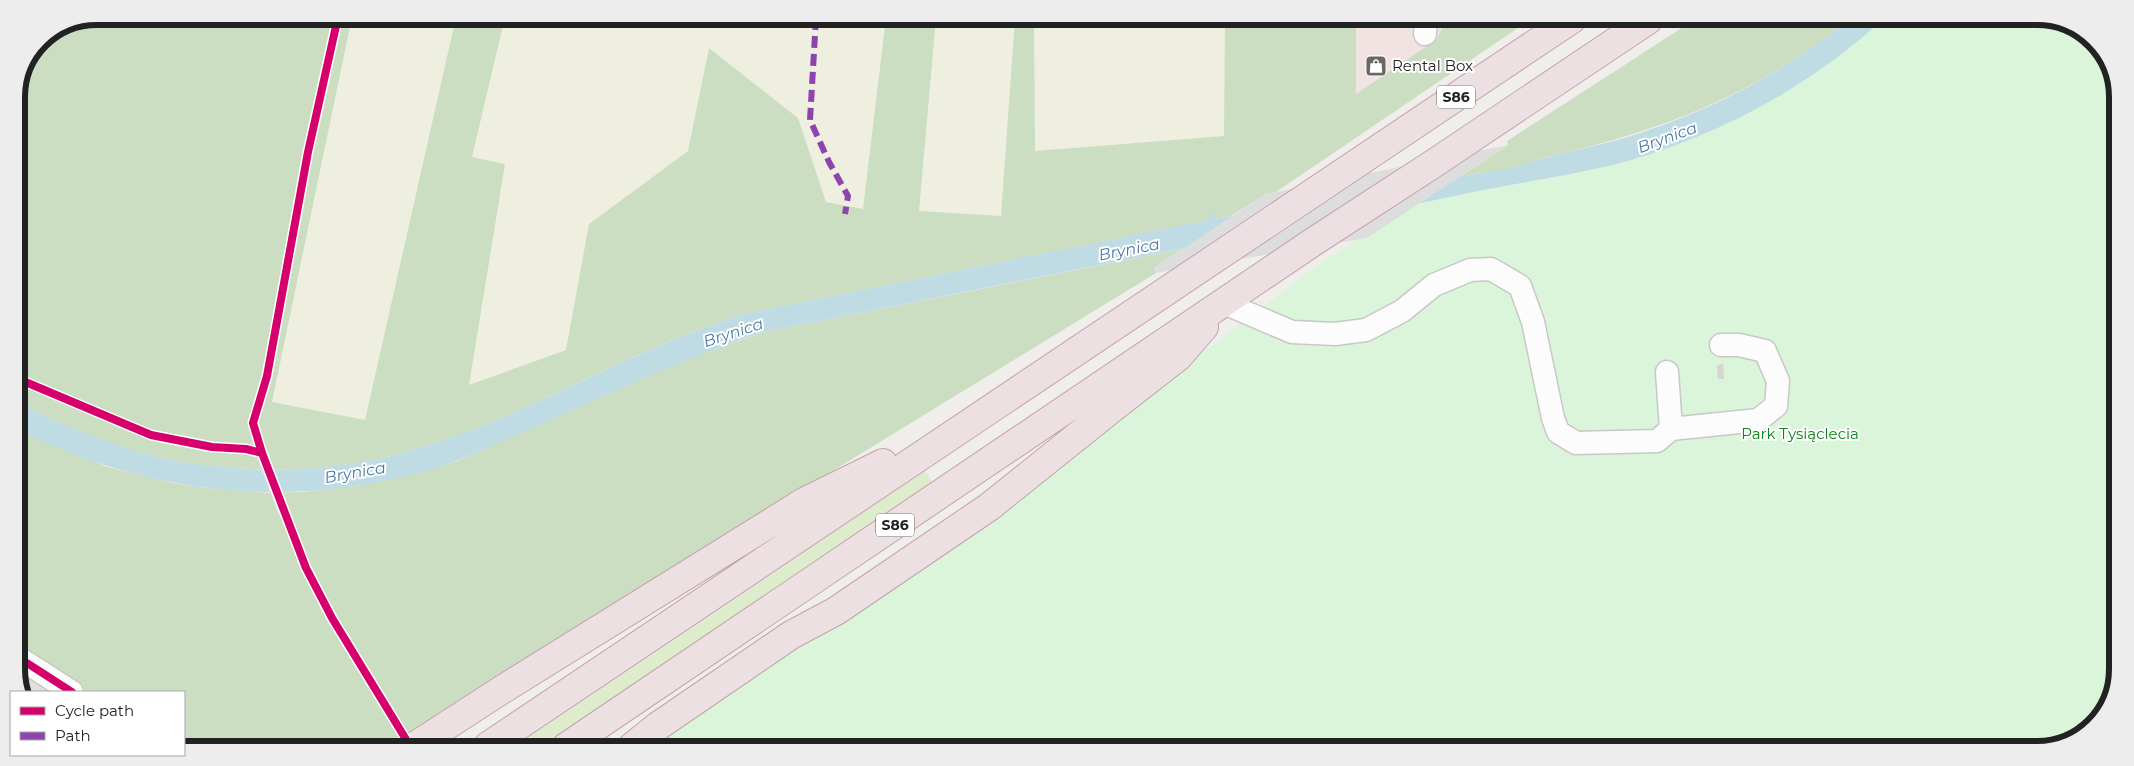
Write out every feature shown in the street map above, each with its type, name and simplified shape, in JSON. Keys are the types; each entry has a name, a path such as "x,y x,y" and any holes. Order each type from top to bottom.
{"highway":[{"name":"S86","path":"495,741 1563,25"},
{"name":"S86","path":"575,741 1313,242 1641,25"},
{"path":"639,741 658,726 791,635 836,611 989,507 1114,406 1178,358 1224,303"},
{"path":"423,741 804,502 981,415"}],"street":[{"path":"1224,303 1292,332 1335,334 1366,330 1402,311 1434,285 1470,270 1491,269 1520,286 1533,322 1553,418 1558,432 1576,443 1657,441 1671,429 1758,420 1776,406 1778,381 1765,351 1739,345 1721,345"},
{"path":"1667,372 1671,429"},
{"path":"25,662 70,691"}],"shaded area":[{"name":"Rental Box","path":"1356,25 1443,25 1437,39 1355,94"},
{"path":"25,674 52,691 29,691"}],"green space":[{"path":"350,25 454,25 365,420 272,402"},
{"path":"350,25 272,402 365,420 454,25 503,25 472,157 505,164 469,385 566,350 589,224 688,151 709,48 798,118 826,202 863,209 885,25 935,25 919,211 1001,216 1015,25 1034,25 1035,151 1224,136 1225,25 1356,25 1356,94 1437,39 1443,25 1522,25 1276,192 1266,194 1231,216 1214,219 1209,213 1209,220 748,313 670,341 521,409 445,440 409,452 335,466 299,469 225,467 151,456 151,453 147,451 146,454 112,444 25,406 26,83 30,69 46,46 69,30 83,26"},
{"path":"503,25 885,25 863,209 826,202 798,118 709,48 688,151 589,224 566,350 468,385 505,165 472,157"},
{"path":"935,25 1015,25 1001,216 919,211"},
{"path":"1034,25 1225,25 1224,136 1035,151"},
{"path":"1686,25 1842,25 1778,70 1742,90 1667,123 1628,136 1516,167 1460,177 1508,145 1507,141"},
{"name":"Park Tysiąclecia","path":"1876,25 2051,26 2073,35 2088,46 2099,61 2108,83 2109,669 2108,683 2099,705 2088,720 2073,731 2051,740 2037,741 657,741 1093,436 1323,261 1360,238 1367,238 1405,212 1431,200 1596,169 1674,146 1712,131 1784,93 1818,71"},
{"path":"1182,249 1154,268 1156,273 589,620 405,741 185,741 185,691 86,691 25,652 25,433 108,467 173,483 206,488 269,493 304,492 361,485 404,476 457,461 684,360 765,332"},
{"path":"925,471 932,482 551,741 524,741"}],"water":[{"name":"Brynica","path":"1842,25 1876,25 1821,69 1755,110 1683,142 1646,155 1573,174 1174,250 765,332 726,345 648,376 458,460 398,478 331,489 284,492 238,491 193,486 148,477 103,464 25,433 25,406 112,443 146,454 147,451 151,452 151,456 188,463 262,469 299,469 335,466 409,452 445,440 521,409 671,341 748,313 1208,220 1209,212 1212,212 1215,219 1516,167 1630,136 1671,122 1725,99 1777,71"}],"pier":[{"path":"1508,145 1367,238 1156,273 1154,268 1266,194"},
{"path":"256,454 269,454 289,509 277,513"}],"building":[{"path":"1723,364 1724,379 1718,379 1717,365"}],"marked path":[{"path":"816,25 810,120 829,162 848,196 845,214"}],"cycle path":[{"path":"336,25 308,152 267,376 253,423 262,453 306,568 332,618 407,741"},
{"path":"25,382 151,435 212,447 246,449 262,453"},
{"path":"25,662 70,691"}],"place":[{"name":"Rental Box","path":"1376,66"}]}
